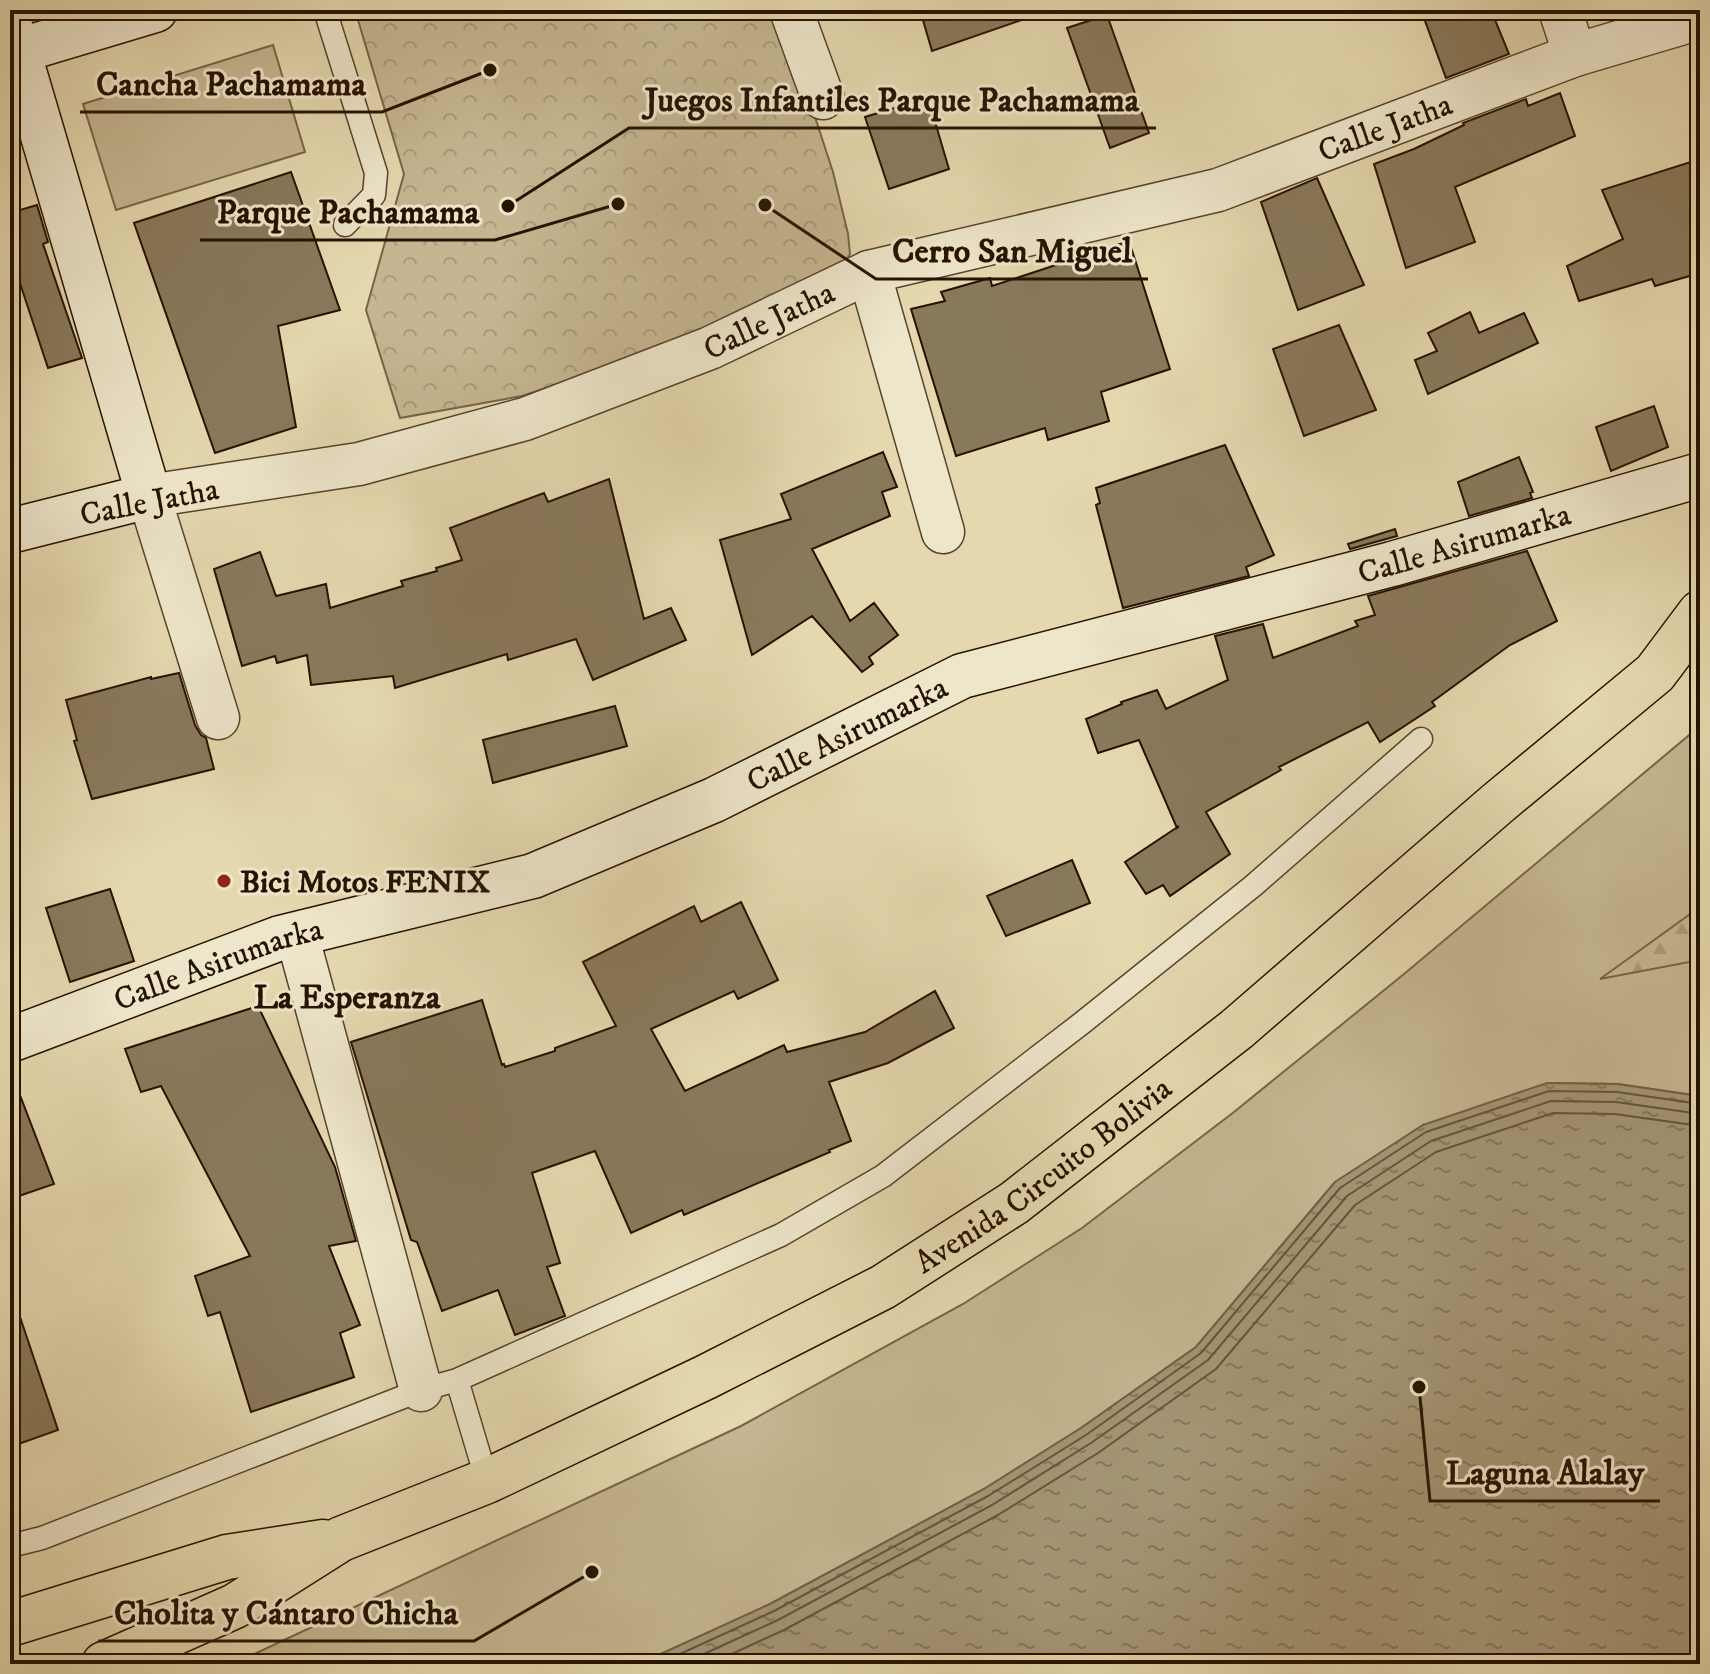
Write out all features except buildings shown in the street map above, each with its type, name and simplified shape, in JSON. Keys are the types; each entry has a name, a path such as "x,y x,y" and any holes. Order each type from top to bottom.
{"highway":[{"name":"Avenida Circuito Bolivia","path":"104,1664 235,1606 341,1539 487,1481 706,1377 883,1287 1014,1203 1237,1029 1498,803 1655,673 1700,613"},
{"name":"Avenida Circuito Bolivia","path":"1655,673 1700,653"},
{"name":"Avenida Circuito Bolivia","path":"10,1624 227,1557 341,1539"}],"street":[{"path":"155,10 13,42 218,718"},
{"path":"791,10 823,98"},
{"path":"1560,10 1575,55"},
{"name":"Calle Jatha","path":"10,531 149,496 359,464 525,419 710,348 869,272 1218,190 1575,55 1700,18"},
{"path":"869,272 943,532"},
{"name":"Calle Asirumarka","path":"10,1040 280,938 533,876 714,800 962,676 1392,564 1700,475"},
{"path":"297,935 439,1385"}],"lane":[{"path":"325,10 376,173 374,195 345,225"},
{"path":"10,1546 42,1538 439,1385 781,1235 883,1176 1082,1023 1253,886 1421,739"},
{"path":"439,1385 487,1481"}],"green space":[{"path":"355,10 780,10 833,172 850,254 844,264 687,341 522,396 400,418 366,310 404,174"},
{"path":"273,45 305,152 116,210 83,104"},
{"path":"1700,726 1700,1096 1618,1084 1548,1083 1335,1182 1196,1347 1081,1428 984,1489 770,1604 639,1664 233,1664 741,1426 963,1304 1082,1228 1234,1112 1404,974"},
{"path":"1700,907 1700,960 1600,979"}],"water":[{"path":"1547,1083 1617,1084 1700,1096 1700,1664 639,1664 770,1604 984,1489 1081,1428 1196,1347 1335,1182 1423,1125"}],"place":[{"name":"Cancha Pachamama","path":"490,70"},
{"name":"Parque Pachamama","path":"618,204"},
{"name":"Cerro San Miguel","path":"765,205"},
{"name":"Juegos Infantiles Parque Pachamama","path":"508,206"},
{"name":"Bici Motos FENIX","path":"224,881"},
{"name":"Laguna Alalay","path":"1419,1387"},
{"name":"Cholita y Cántaro Chicha","path":"592,1572"}],"district":[{"name":"La Esperanza","path":"347,996"}]}
